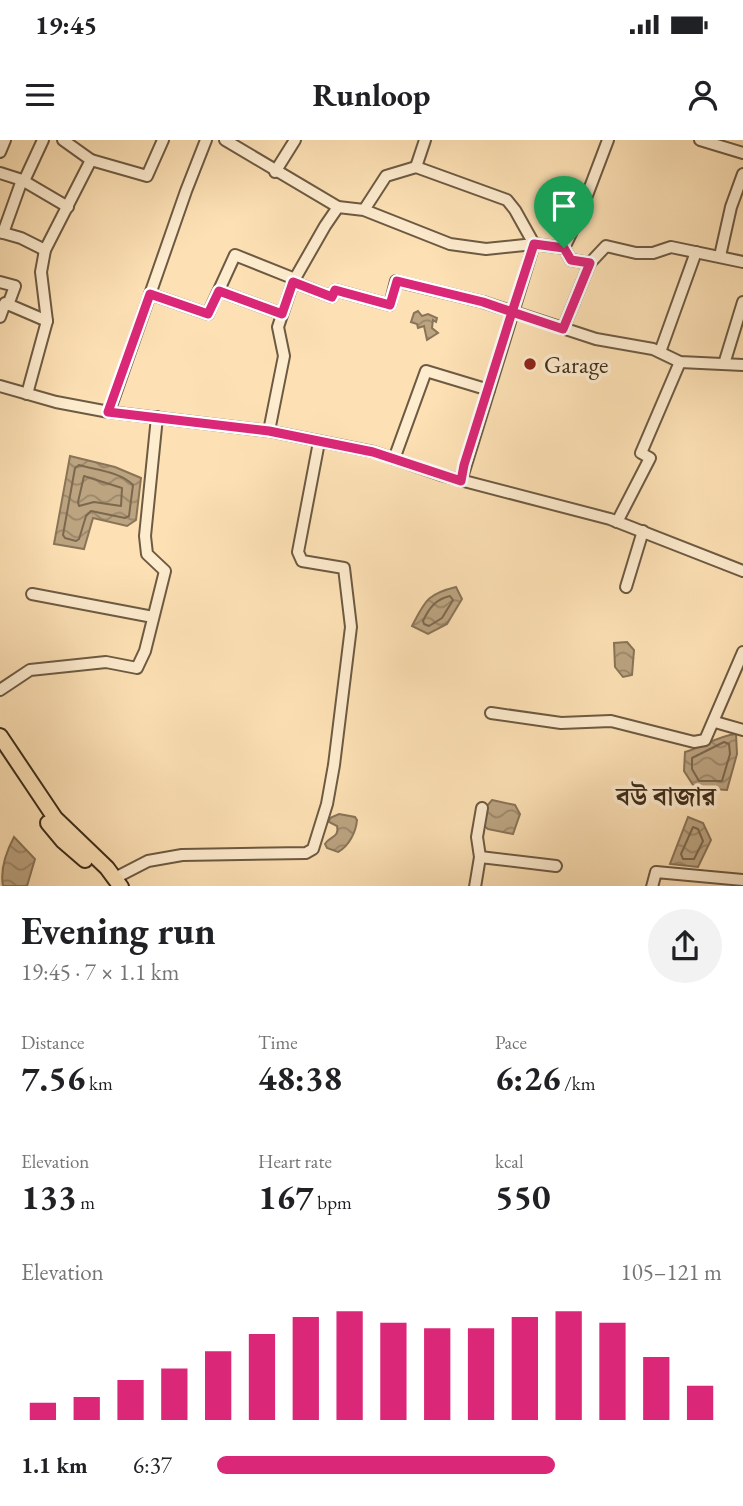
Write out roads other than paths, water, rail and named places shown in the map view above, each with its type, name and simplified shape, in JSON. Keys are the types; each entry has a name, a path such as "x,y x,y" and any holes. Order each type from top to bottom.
{"main road":[{"path":"2,748 55,818 107,868 115,884"}],"street":[{"path":"0,152 5,140"},
{"path":"43,140 2,233 21,238 45,250"},
{"path":"63,140 91,160 147,176 163,140"},
{"path":"108,412 206,140"},
{"path":"225,140 338,207 364,210 450,244 486,249 534,244 564,248"},
{"path":"275,172 295,140"},
{"path":"416,167 425,140"},
{"path":"564,248 608,140"},
{"path":"700,140 743,153"},
{"path":"27,394 47,321 41,272 45,250 91,160"},
{"path":"364,210 386,176 416,167 507,200 534,244 461,481"},
{"path":"0,173 23,181 68,207"},
{"path":"720,256 731,207 743,174"},
{"path":"269,431 284,356 278,327 282,314 294,281 324,226 338,207"},
{"path":"563,329 590,263 606,246 636,253 653,253 671,247 743,262"},
{"path":"564,248 571,260 590,263"},
{"path":"660,352 696,252"},
{"path":"150,294 208,314 235,255 332,297 335,290 390,305 397,281 483,302 596,339 653,349 680,362 743,365"},
{"path":"0,282 15,286 0,317"},
{"path":"219,291 282,314"},
{"path":"8,304 47,321"},
{"path":"724,364 743,305"},
{"path":"617,522 650,458 641,453 680,362"},
{"path":"394,459 426,371 489,390"},
{"path":"0,386 108,412 269,431 373,452 461,481 617,522 743,571"},
{"path":"0,690 30,670 106,662 137,668 145,651 165,571 147,554 145,536 157,417"},
{"path":"115,884 148,861 182,855 306,853 313,849 327,804 334,765 351,627 344,568 302,561 298,552 319,442"},
{"path":"626,587 643,531"},
{"path":"32,594 153,617"},
{"path":"491,713 561,723 611,721 694,742 705,740 743,652"},
{"path":"715,722 743,730"},
{"path":"475,886 480,858 477,837 482,808"},
{"path":"480,858 556,866"},
{"path":"652,886 656,872 743,880"}],"water":[{"path":"418,311 422,316 428,314 437,318 436,322 433,320 432,328 438,333 427,340 424,326 418,328 417,324 411,322 414,313"},
{"path":"70,456 115,467 141,478 136,520 127,526 93,518 84,549 54,544"},
{"path":"456,587 462,599 447,624 428,634 412,626 428,600"},
{"path":"627,642 634,650 632,675 623,677 615,667 614,643"},
{"path":"736,734 737,754 727,790 695,788 684,771 685,752"},
{"path":"492,800 515,805 520,814 513,834 488,829 483,825 486,807"},
{"path":"339,814 355,817 357,820 351,838 338,852 327,848 325,844 338,830 337,826 329,822 330,818"},
{"path":"688,817 703,823 711,840 698,867 670,864"},
{"path":"14,837 35,859 27,886 3,886 4,861"}],"place":[{"name":"Garage","path":"530,364"}],"district":[{"name":"বউ বাজার","path":"666,796"}]}
